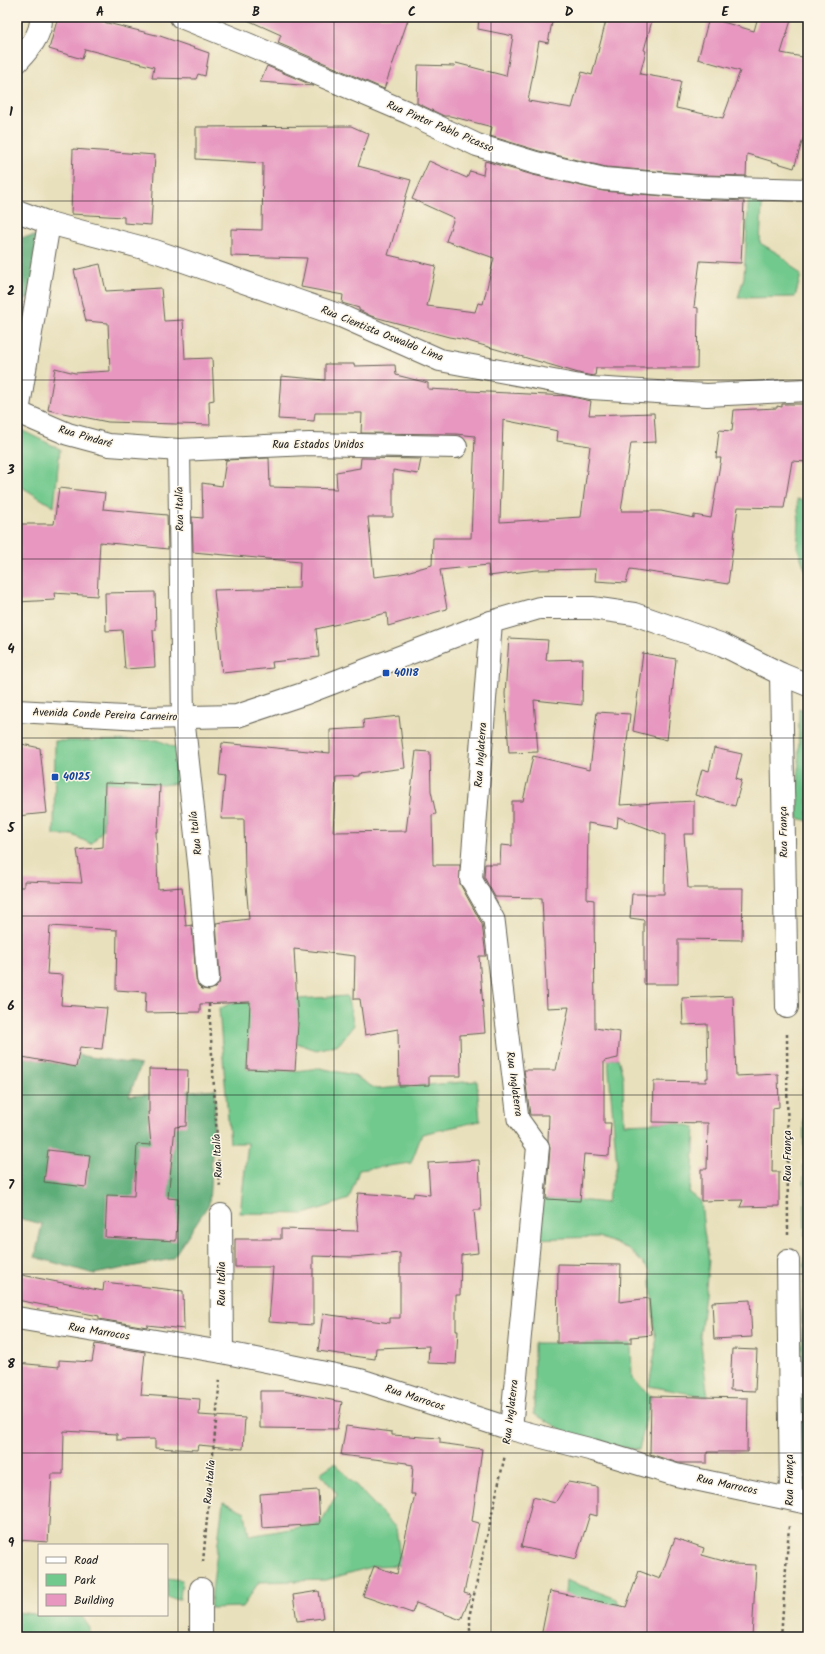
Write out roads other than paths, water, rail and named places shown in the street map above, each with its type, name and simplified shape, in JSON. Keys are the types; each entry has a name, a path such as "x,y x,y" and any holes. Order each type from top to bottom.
{"street":[{"path":"17,62 27,51 38,34 41,17"},
{"name":"Rua Pintor Pablo Picasso","path":"181,17 409,113 477,145 536,163 604,179 701,187 808,190"},
{"name":"Rua Cientista Oswaldo Lima","path":"17,211 49,223 155,251 341,316 440,360 598,389 707,395 808,390"},
{"path":"17,412 49,223"},
{"name":"Rua Pindaré","path":"17,412 68,434 109,445 180,450"},
{"name":"Rua Estados Unidos","path":"180,450 309,444 456,447"},
{"name":"Rua Italía","path":"180,450 183,717 200,872 208,978"},
{"name":"Avenida Conde Pereira Carneiro","path":"17,711 142,718 237,716 312,691 491,622 539,608 592,608 634,614 723,644 781,674 808,685"},
{"name":"Rua Inglaterra","path":"491,622 471,879 494,920 518,1120 538,1147 511,1429"},
{"name":"Rua França","path":"781,674 787,1007"},
{"name":"Rua Itália","path":"221,1215 222,1352"},
{"name":"Rua França","path":"788,1262 800,1501"},
{"name":"Rua Marrocos","path":"17,1318 222,1352 360,1380 511,1429 593,1450 676,1475 800,1501"},
{"path":"200,1589 201,1637"}],"place":[{"name":"40118","path":"386,673"},
{"name":"40125","path":"55,777"}]}
